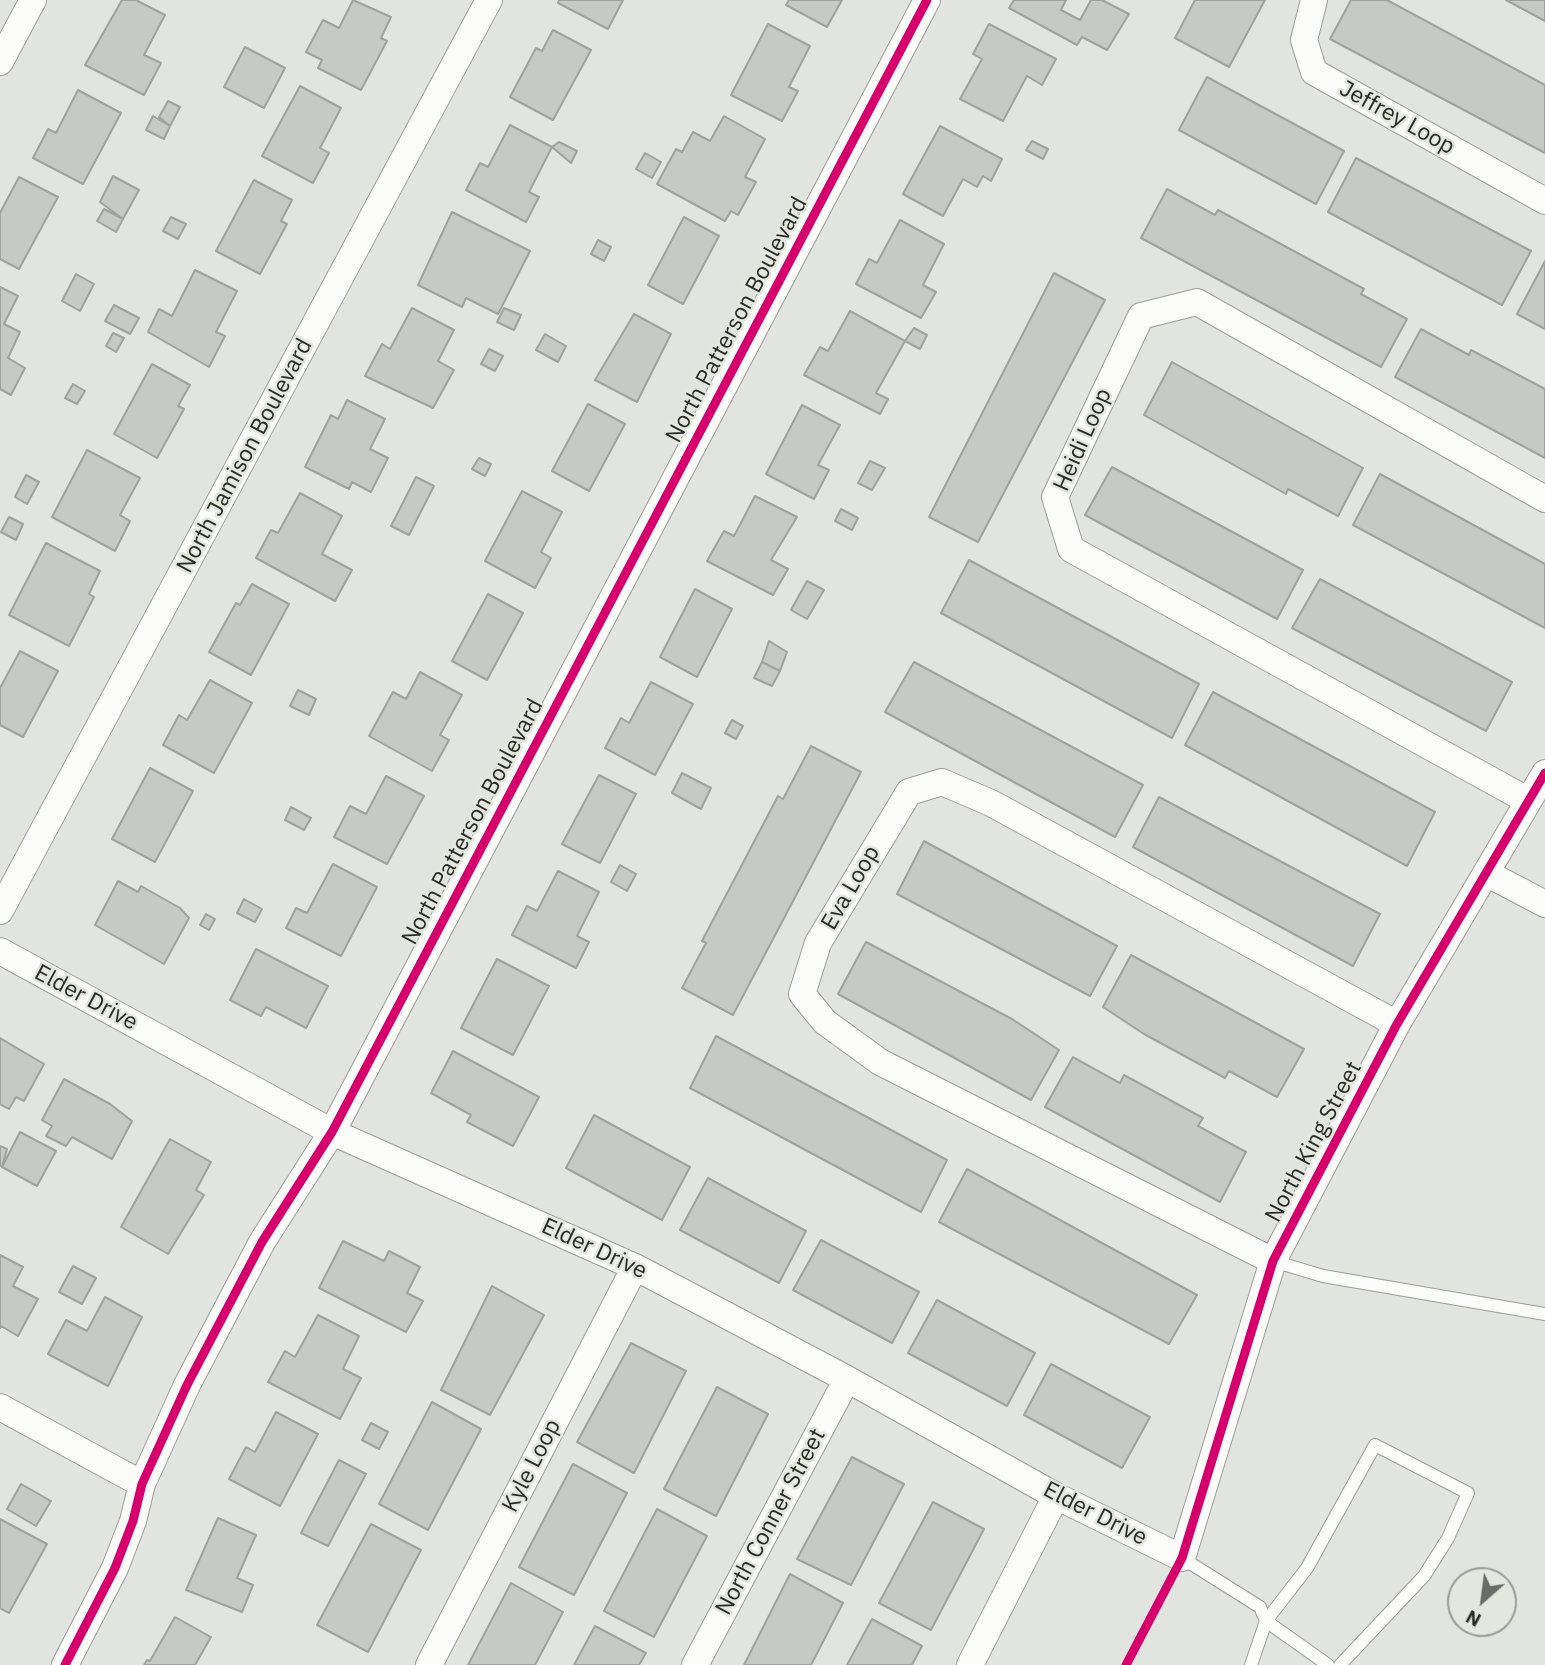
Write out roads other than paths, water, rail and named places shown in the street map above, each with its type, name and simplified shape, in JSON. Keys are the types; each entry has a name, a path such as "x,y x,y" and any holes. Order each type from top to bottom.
{"street":[{"path":"0,62 33,0"},
{"name":"North Jamison Boulevard","path":"0,911 489,0"},
{"name":"North Patterson Boulevard","path":"65,1665 115,1568 133,1521 142,1484 187,1385 262,1242 332,1132 927,0"},
{"name":"Jeffrey Loop","path":"1314,0 1304,40 1314,72 1545,201"},
{"name":"Heidi Loop","path":"1527,800 1072,549 1055,497 1141,316 1197,302 1545,499"},
{"name":"North King Street","path":"1182,1558 1273,1261 1397,1024 1545,773"},
{"name":"Eva Loop","path":"1273,1261 880,1062 825,1023 802,994 818,943 909,792 942,782 990,803 1397,1024"},
{"path":"1486,873 1545,904"},
{"name":"Elder Drive","path":"0,951 332,1132 635,1267 847,1379 1056,1496 1182,1558"},
{"name":"Kyle Loop","path":"429,1665 635,1267"},
{"name":"North Conner Street","path":"695,1665 847,1379"},
{"path":"0,1407 142,1484"},
{"path":"970,1665 1056,1496"}],"lane":[{"path":"1273,1261 1323,1276 1545,1314"},
{"path":"1251,1665 1266,1621 1307,1569 1375,1445 1468,1493 1448,1538 1424,1576 1340,1665"},
{"path":"1182,1558 1260,1607 1266,1621 1328,1665"}]}
